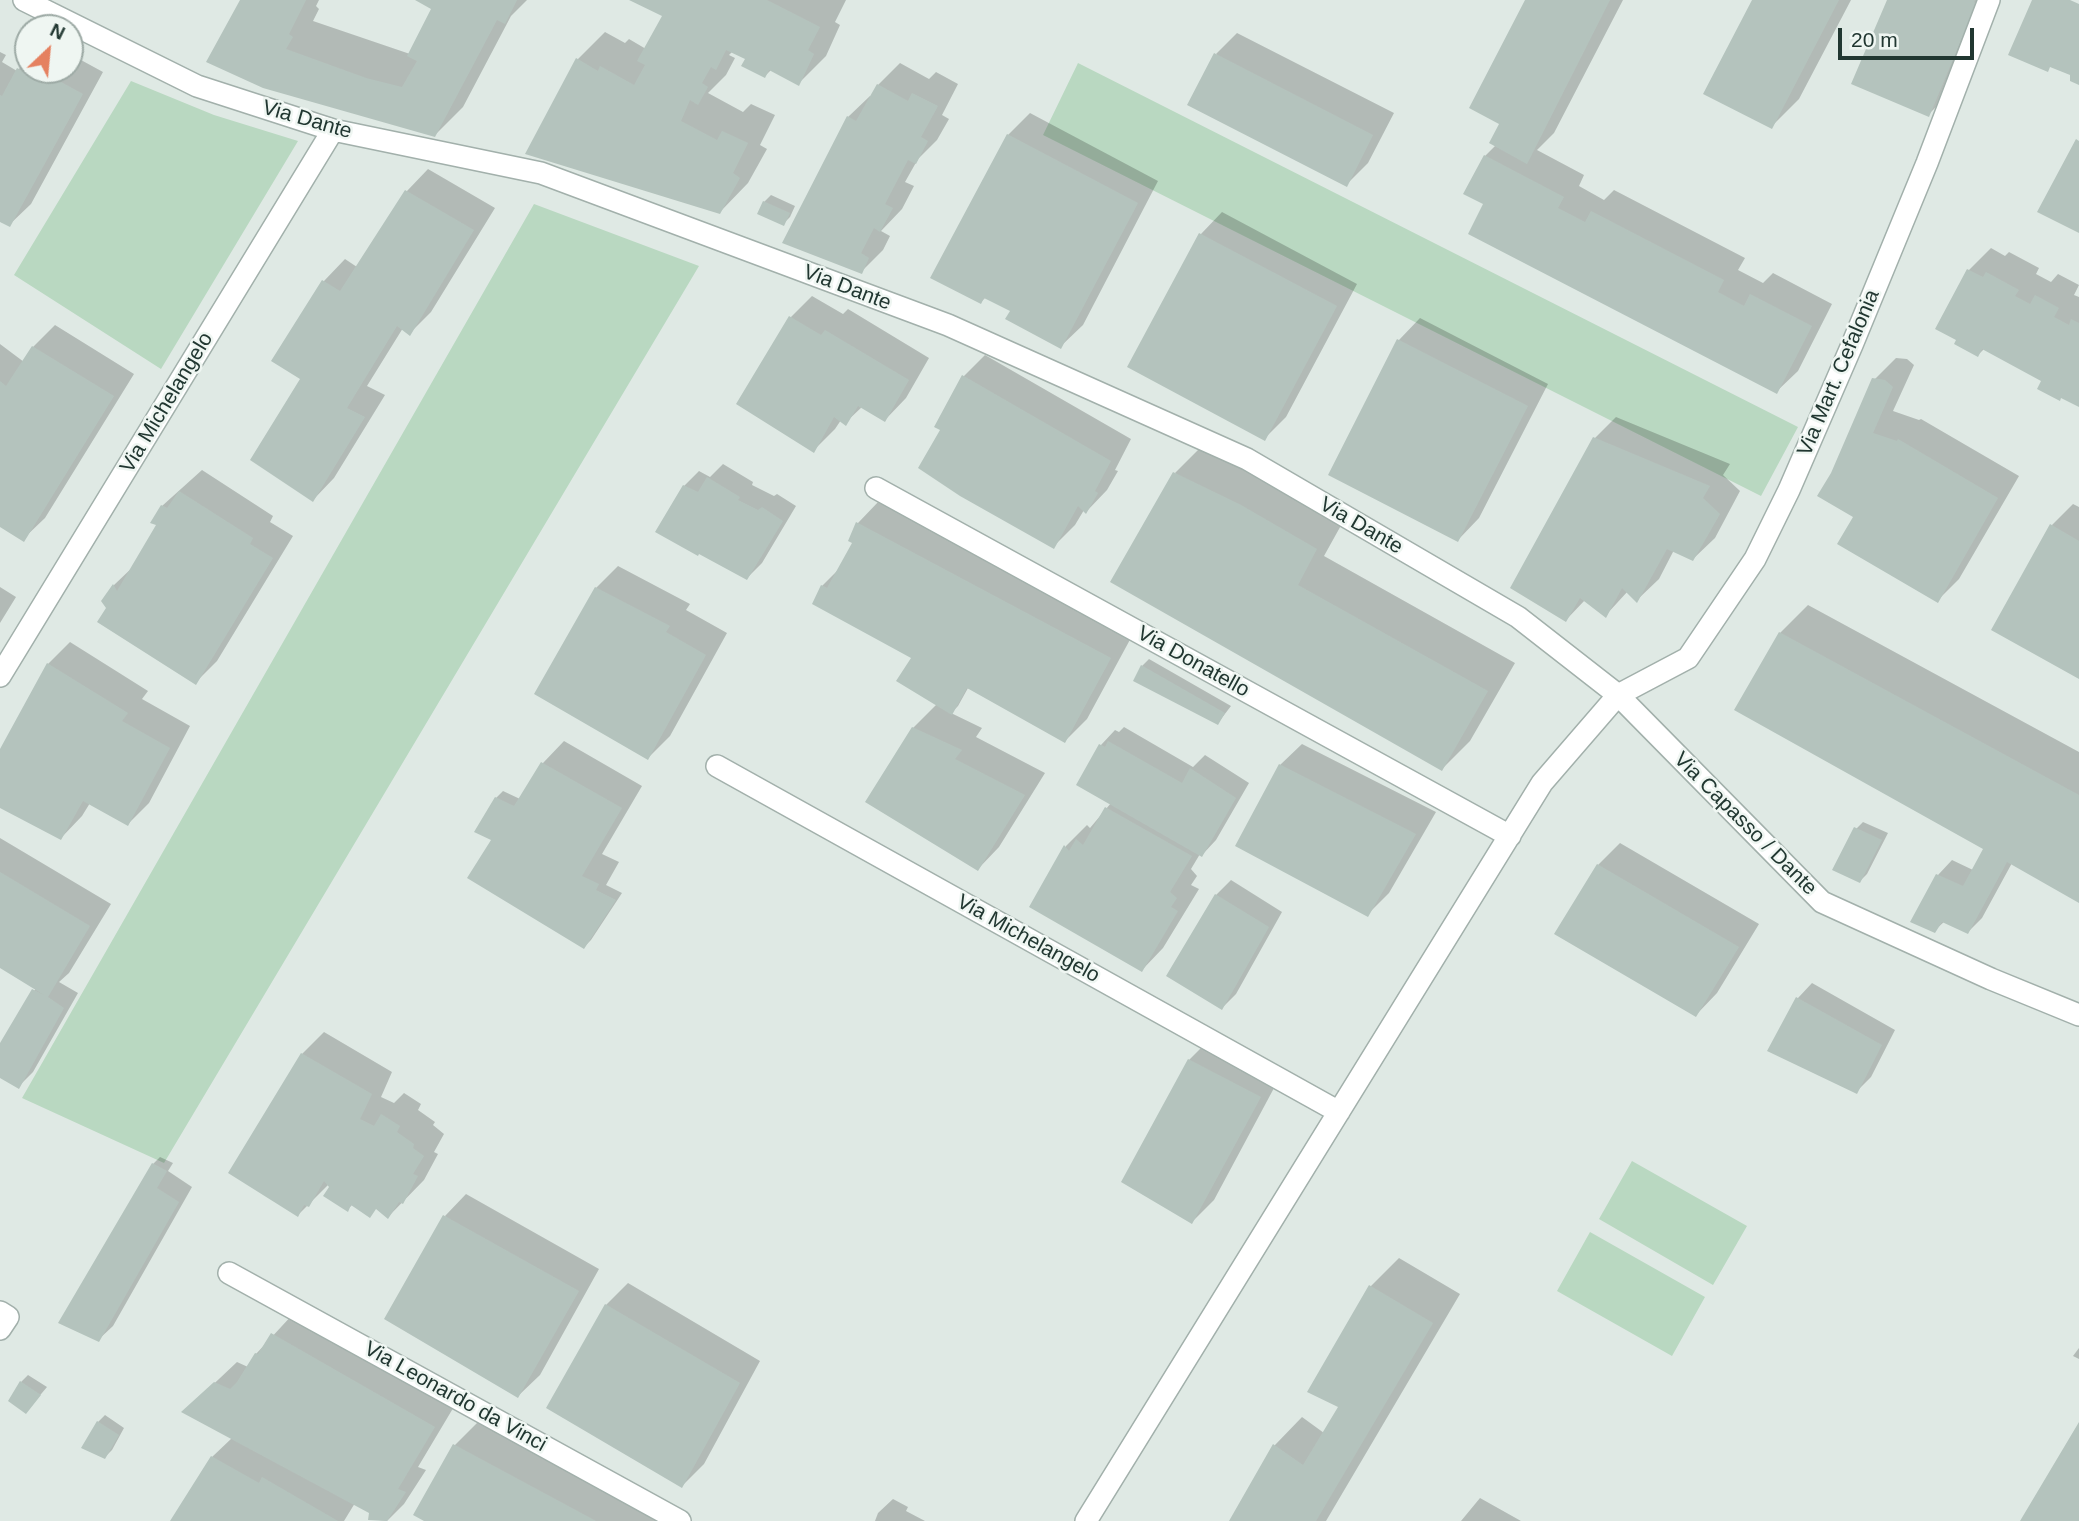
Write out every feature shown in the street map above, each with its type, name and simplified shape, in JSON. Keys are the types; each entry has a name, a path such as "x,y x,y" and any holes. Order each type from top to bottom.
{"street":[{"name":"Via Dante","path":"24,0 197,86 333,130 541,173 960,331 1247,459 1518,617 1618,695"},
{"name":"Via Mart. Cefalonia","path":"1618,695 1688,658 1755,559 1789,490 1852,345 1927,163 1989,0"},
{"name":"Via Michelangelo","path":"0,676 333,130"},
{"name":"Via Donatello","path":"876,488 1510,836"},
{"path":"1086,1521 1542,783 1618,695"},
{"name":"Via Capasso / Dante","path":"1618,695 1822,902 1991,979 2079,1015"},
{"name":"Via Michelangelo","path":"716,766 1339,1112"},
{"name":"Via Leonardo da Vinci","path":"229,1273 680,1521"},
{"path":"0,1312 8,1317 0,1329"}],"green space":[{"path":"1078,63 1798,427 1761,496 1043,135"},
{"path":"131,81 214,115 298,141 161,369 14,275"},
{"path":"534,204 699,266 164,1163 22,1098"},
{"path":"1632,1161 1747,1226 1713,1285 1599,1219"},
{"path":"1590,1232 1705,1297 1672,1356 1557,1291"}],"building":[{"path":"240,0 306,0 289,34 293,37 286,49 366,78 402,87 417,61 407,56 431,9 415,0 517,0 505,24 497,20 435,137 263,88 206,62"},
{"path":"629,0 767,0 820,27 808,50 814,54 799,86 769,70 765,78 741,66 745,59 726,50 716,70 711,67 702,83 708,87 698,105 690,100 681,121 717,140 722,131 748,143 733,173 740,178 720,214 525,154 576,58 598,71 600,66 634,85 645,65 637,61 662,16"},
{"path":"1525,0 1610,0 1527,164 1489,143 1499,124 1469,108"},
{"path":"1752,0 1839,0 1772,129 1703,94"},
{"path":"1887,0 1975,0 1976,4 1929,117 1851,84"},
{"path":"2032,0 2070,0 2079,4 2079,85 2070,81 2070,75 2050,67 2048,72 2008,55"},
{"path":"1214,53 1373,135 1347,187 1187,105"},
{"path":"14,74 14,84 65,84 83,94 10,227 0,222 0,95 2,96"},
{"path":"877,84 908,101 912,93 938,106 921,137 928,141 916,164 908,160 885,204 893,208 880,232 874,228 861,253 869,258 862,274 782,243 847,116 856,121"},
{"path":"1007,134 1138,203 1061,349 1005,319 1010,311 984,298 981,304 930,278"},
{"path":"2076,139 2079,141 2079,233 2037,212"},
{"path":"1484,155 1564,197 1558,208 1585,222 1591,211 1724,280 1718,292 1744,306 1750,294 1812,326 1777,394 1468,234 1483,204 1463,194"},
{"path":"405,190 474,230 410,336 397,326 347,408 365,417 313,502 250,460 300,379 271,361 322,280 340,291"},
{"path":"763,201 790,213 784,226 757,214"},
{"path":"1199,233 1337,306 1265,441 1127,367"},
{"path":"1967,269 1983,277 1986,272 2019,290 2015,296 2030,304 2035,295 2059,308 2054,317 2069,325 2071,319 2079,323 2079,407 2037,389 2041,381 1982,349 1978,357 1954,344 1956,340 1935,329"},
{"path":"789,316 821,335 825,330 909,380 885,422 858,406 846,426 834,417 814,453 736,404"},
{"path":"1397,339 1528,406 1458,542 1328,475"},
{"path":"32,346 114,396 24,542 0,527 0,381 6,386"},
{"path":"962,375 1111,461 1086,514 1078,506 1054,549 960,496 918,468 940,430 934,427"},
{"path":"1872,378 1885,380 1893,387 1873,433 1897,441 1898,439 1998,498 1938,603 1837,544 1853,517 1817,496 1831,473"},
{"path":"1593,437 1710,486 1703,498 1720,514 1693,561 1667,549 1637,603 1622,588 1606,618 1580,598 1566,622 1510,588"},
{"path":"1173,472 1241,505 1317,549 1298,585 1488,691 1442,771 1110,582"},
{"path":"707,477 740,497 738,500 758,510 762,507 783,521 747,580 655,532 683,485 698,492"},
{"path":"179,491 253,538 250,544 273,558 196,685 97,622 106,608 101,601 113,584 117,591 156,525 150,523 161,505 167,508"},
{"path":"856,522 1111,658 1065,743 967,688 952,715 896,681 911,658 812,604 821,585 827,588 852,543 848,541"},
{"path":"2050,524 2079,541 2079,679 1991,630"},
{"path":"595,587 670,626 666,632 706,655 648,760 534,694"},
{"path":"1779,632 2079,795 2079,903 2007,862 1968,934 1942,922 1935,933 1910,922 1936,874 1963,886 1983,849 1734,710"},
{"path":"47,663 128,713 122,721 170,748 128,826 83,801 61,840 0,808 0,749"},
{"path":"1141,665 1225,713 1218,725 1133,681"},
{"path":"912,727 962,750 955,759 1025,795 978,871 865,802"},
{"path":"1108,741 1182,783 1190,768 1236,798 1202,857 1076,785 1099,744 1105,747"},
{"path":"541,762 622,808 582,876 599,884 596,890 616,900 584,949 467,878 491,840 474,832 495,797 514,806"},
{"path":"1279,764 1416,834 1368,917 1235,846"},
{"path":"1105,807 1192,856 1170,892 1177,898 1171,907 1178,911 1142,972 1029,907 1064,845 1069,851 1076,839 1083,845"},
{"path":"1854,827 1882,840 1860,883 1832,870"},
{"path":"1597,864 1739,947 1696,1017 1554,934"},
{"path":"0,872 90,926 48,997 64,1008 19,1089 0,1078 0,1043 32,989 44,995 0,968"},
{"path":"1215,894 1269,927 1222,1010 1166,976"},
{"path":"1796,997 1882,1045 1857,1094 1767,1051"},
{"path":"301,1053 372,1094 360,1119 374,1126 381,1114 400,1126 397,1132 414,1144 413,1148 424,1156 413,1174 418,1176 403,1204 399,1202 388,1219 376,1209 370,1218 351,1205 348,1212 323,1196 329,1187 324,1181 309,1207 304,1205 298,1217 228,1173"},
{"path":"1188,1059 1261,1097 1192,1224 1121,1182"},
{"path":"152,1163 167,1171 157,1188 179,1202 99,1342 58,1323"},
{"path":"443,1215 579,1291 518,1398 384,1319"},
{"path":"1369,1285 1433,1323 1316,1521 1229,1521 1273,1444 1303,1465 1338,1407 1307,1392"},
{"path":"605,1304 740,1383 682,1488 546,1408"},
{"path":"271,1333 435,1427 398,1489 406,1492 387,1521 368,1520 369,1513 181,1412 214,1382 230,1389"},
{"path":"20,1381 41,1395 26,1414 8,1401"},
{"path":"97,1421 119,1435 105,1459 81,1448"},
{"path":"2079,1422 2079,1521 2020,1521"},
{"path":"453,1444 596,1521 424,1521 413,1515"},
{"path":"211,1456 259,1483 262,1477 338,1521 170,1521"}]}
